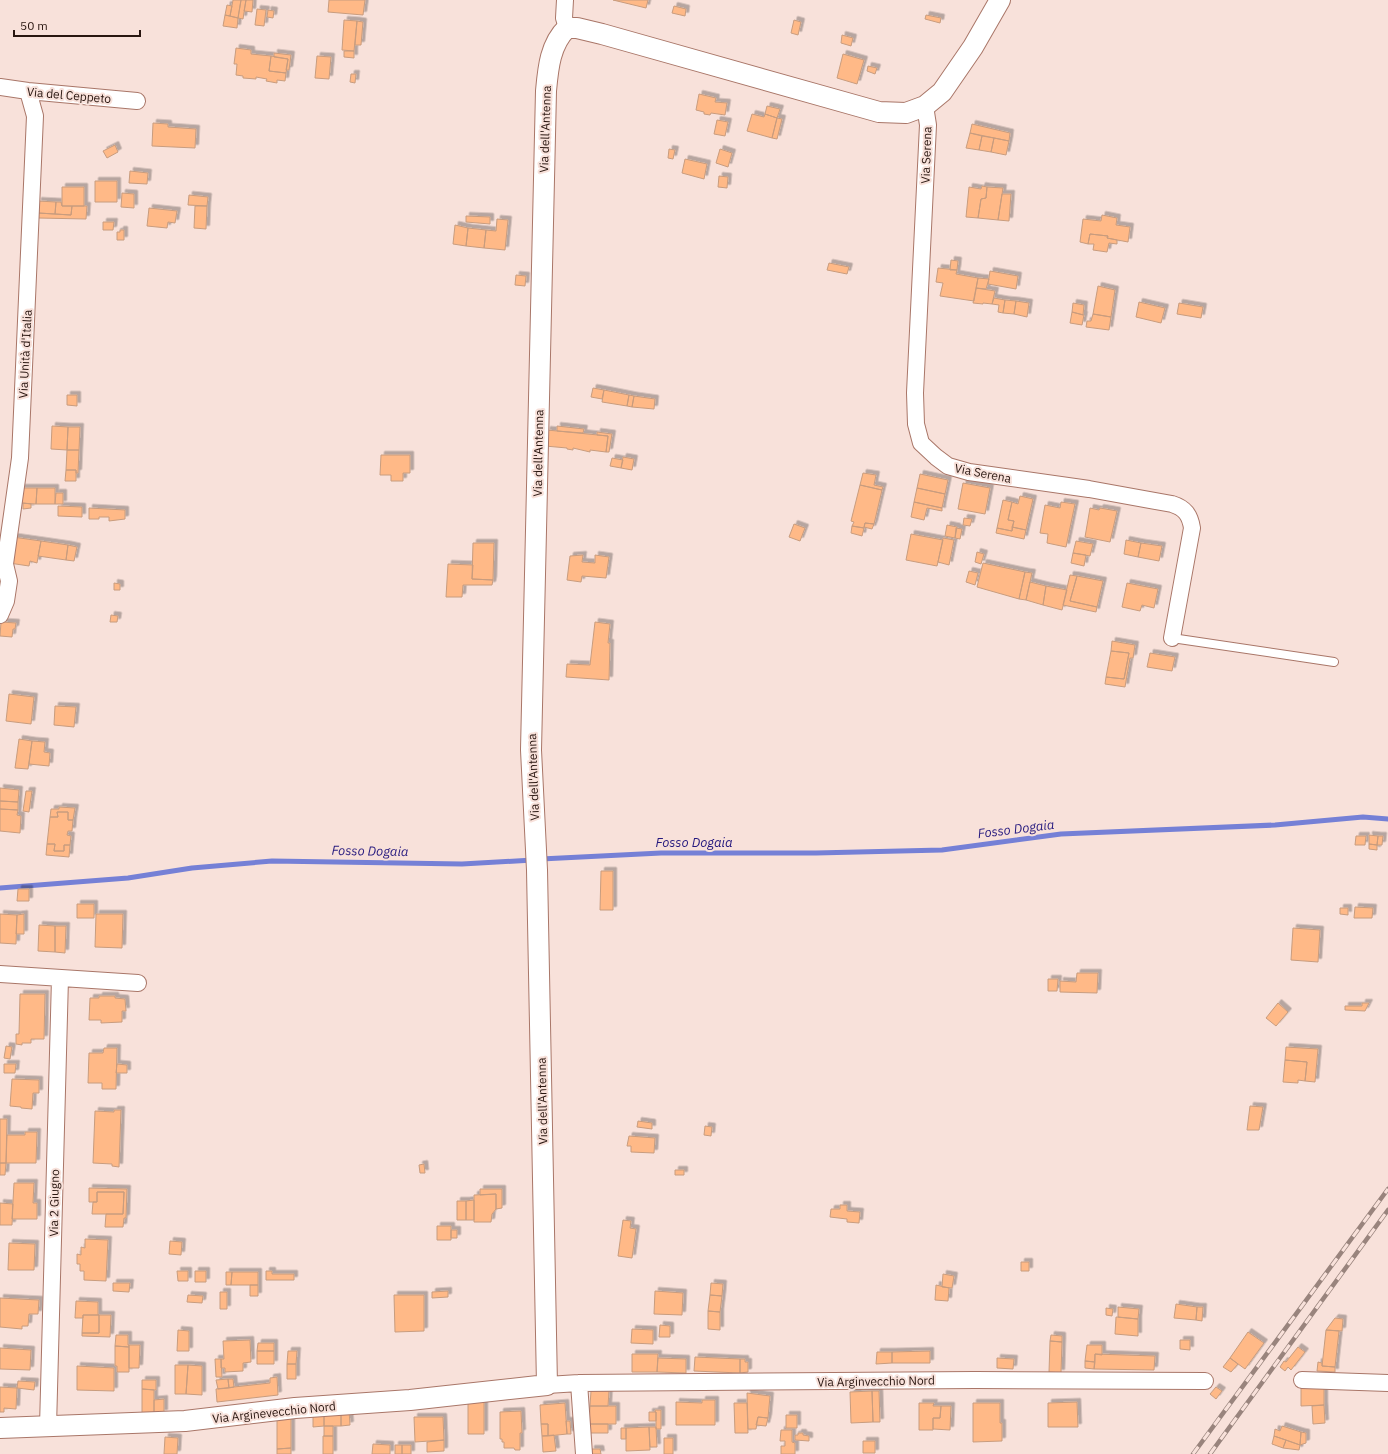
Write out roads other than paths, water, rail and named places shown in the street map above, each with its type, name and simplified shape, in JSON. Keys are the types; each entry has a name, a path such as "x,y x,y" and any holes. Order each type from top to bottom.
{"street":[{"path":"565,0 564,18 567,28 577,28 602,34 879,112 906,113 925,106 942,92 973,47 1000,0"},
{"name":"Via dell'Antenna","path":"547,1384 537,870 531,750 546,91 549,63 560,34 567,28"},
{"name":"Via del Ceppeto","path":"0,87 137,101"},
{"name":"Via Unità d'Italia","path":"0,615 6,601 9,581 5,564 20,458 35,116 28,91"},
{"name":"Via Serena","path":"925,106 928,125 915,393 916,424 921,443 948,466 968,472 1089,489 1179,506 1189,515 1192,528 1172,638"},
{"path":"0,974 138,983"},
{"name":"Via 2 Giugno","path":"48,1427 60,978"},
{"name":"Via Arginvecchio Nord","path":"547,1384 975,1380 1205,1381"},
{"path":"1302,1380 1388,1383"},
{"path":"579,1383 584,1454"},
{"name":"Via Arginevecchio Nord","path":"0,1428 185,1421 295,1408 410,1400 547,1384"}],"lane":[{"path":"1172,638 1334,662"}],"waterway":[{"name":"Fosso Dogaia","path":"541,859 661,853 816,853 942,850 1061,834 1275,825 1363,817 1388,819"},
{"name":"Fosso Dogaia","path":"0,888 128,878 192,868 272,861 462,864 533,860"}],"railway":[{"path":"1193,1454 1388,1189"},
{"path":"1210,1454 1388,1210"}]}
